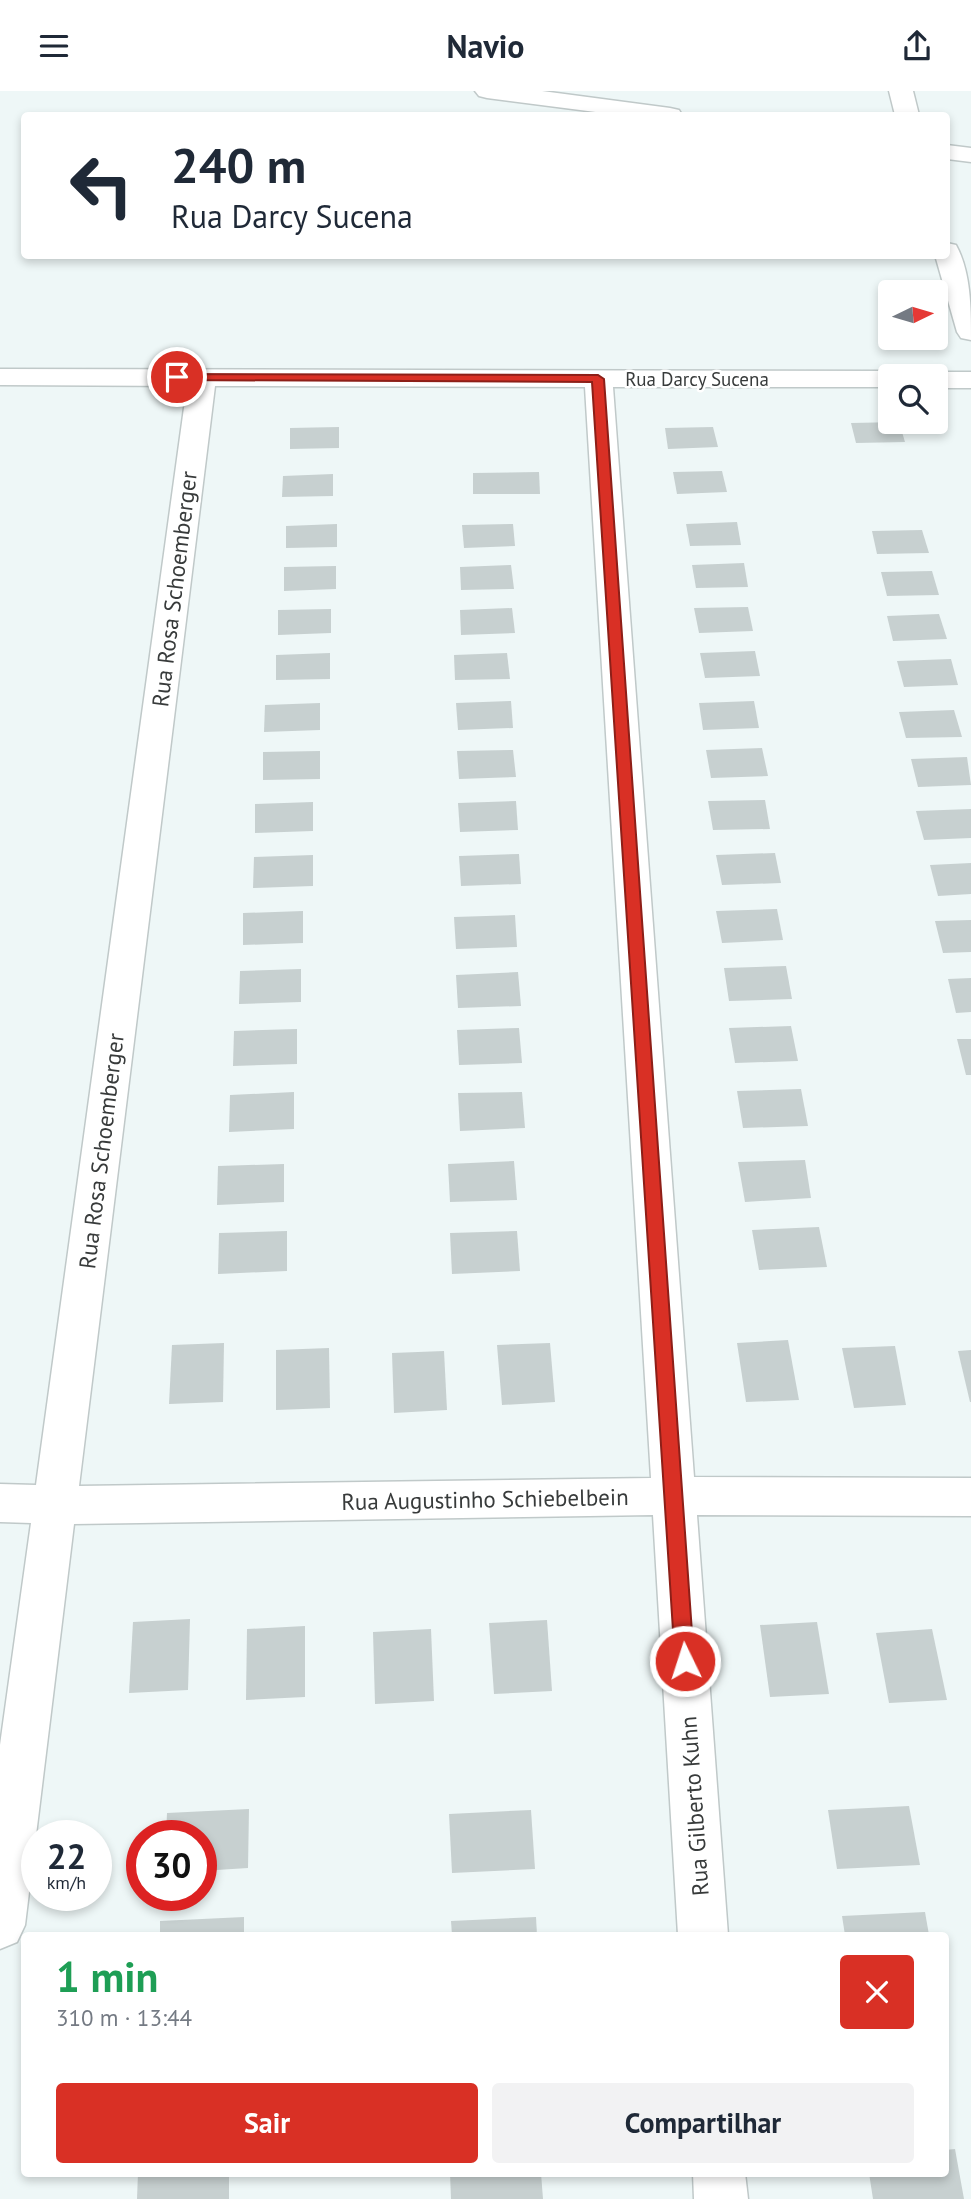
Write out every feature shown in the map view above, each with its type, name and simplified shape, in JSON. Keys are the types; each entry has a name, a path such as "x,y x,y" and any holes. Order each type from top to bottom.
{"street":[{"path":"487,91 637,101 663,112"},
{"path":"901,91 906,112"},
{"path":"950,152 971,156"},
{"path":"949,259 971,332"},
{"name":"Rua Darcy Sucena","path":"0,377 878,379"},
{"name":"Rua Rosa Schoemberger","path":"0,1925 202,377"},
{"name":"Rua Gilberto Kuhn","path":"598,379 703,1932"},
{"path":"948,380 971,380"},
{"name":"Rua Augustinho Schiebelbein","path":"0,1503 54,1505 674,1496 971,1497"},
{"path":"719,2177 721,2199"}],"building":[{"path":"878,422 878,434 903,434 905,442 856,443 851,423"},
{"path":"339,427 339,448 290,449 290,428"},
{"path":"713,427 718,447 668,449 665,428"},
{"path":"722,471 727,492 677,494 673,472"},
{"path":"539,472 540,494 473,494 473,473"},
{"path":"333,474 333,496 282,497 283,476"},
{"path":"737,522 741,545 690,546 686,524"},
{"path":"337,524 337,547 286,548 286,526"},
{"path":"513,524 515,546 464,548 462,525"},
{"path":"922,530 929,553 877,554 872,531"},
{"path":"744,563 748,587 696,588 692,565"},
{"path":"511,565 514,589 461,590 460,567"},
{"path":"336,566 336,589 284,591 284,567"},
{"path":"932,571 939,595 887,596 881,572"},
{"path":"748,607 753,631 699,633 694,608"},
{"path":"512,608 515,633 461,635 460,610"},
{"path":"331,609 331,633 278,635 278,610"},
{"path":"939,614 947,639 893,641 887,616"},
{"path":"755,651 760,676 705,678 700,653"},
{"path":"330,653 330,679 276,680 276,655"},
{"path":"507,653 510,679 455,680 454,655"},
{"path":"951,659 958,685 904,687 897,661"},
{"path":"511,701 513,728 458,730 456,703"},
{"path":"754,701 759,728 703,730 699,703"},
{"path":"320,703 320,730 264,732 265,705"},
{"path":"954,710 962,737 906,738 899,712"},
{"path":"762,748 768,776 711,778 706,750"},
{"path":"513,750 516,777 459,779 457,751"},
{"path":"320,751 320,779 263,780 263,752"},
{"path":"967,757 971,785 918,787 911,759"},
{"path":"765,800 770,829 713,830 708,801"},
{"path":"516,801 518,830 460,832 458,803"},
{"path":"313,802 313,831 255,833 255,804"},
{"path":"971,809 971,838 924,840 916,811"},
{"path":"775,853 781,883 722,885 716,855"},
{"path":"519,854 521,884 461,886 459,856"},
{"path":"313,855 313,886 253,888 254,857"},
{"path":"971,863 971,894 938,896 930,865"},
{"path":"777,909 783,940 722,943 716,911"},
{"path":"303,911 303,943 243,945 243,913"},
{"path":"515,915 517,947 456,949 454,917"},
{"path":"971,920 971,952 943,953 935,921"},
{"path":"786,966 792,999 729,1001 724,968"},
{"path":"301,969 301,1002 239,1004 240,971"},
{"path":"518,972 521,1006 458,1008 456,975"},
{"path":"971,978 971,1012 956,1013 948,979"},
{"path":"791,1026 798,1061 735,1063 729,1028"},
{"path":"519,1028 522,1063 459,1065 457,1030"},
{"path":"297,1029 297,1064 233,1066 234,1031"},
{"path":"957,1039 971,1039 971,1075 966,1075"},
{"path":"801,1089 808,1126 743,1128 737,1091"},
{"path":"294,1092 294,1129 229,1132 230,1095"},
{"path":"522,1092 525,1128 460,1131 458,1093"},
{"path":"805,1160 811,1198 745,1202 738,1162"},
{"path":"514,1161 517,1200 450,1202 448,1164"},
{"path":"284,1164 284,1202 217,1205 218,1166"},
{"path":"819,1227 827,1267 759,1270 752,1230"},
{"path":"287,1231 287,1271 218,1274 219,1233"},
{"path":"517,1231 520,1271 452,1274 450,1233"},
{"path":"788,1340 799,1400 746,1402 737,1343"},
{"path":"224,1343 223,1402 169,1404 172,1345"},
{"path":"550,1343 555,1402 502,1405 497,1345"},
{"path":"895,1346 906,1405 854,1408 842,1348"},
{"path":"329,1348 330,1408 276,1410 276,1350"},
{"path":"971,1350 971,1402 970,1402 958,1351"},
{"path":"444,1351 447,1410 394,1413 392,1353"},
{"path":"190,1619 188,1690 129,1693 133,1622"},
{"path":"547,1620 552,1691 494,1694 489,1623"},
{"path":"817,1622 829,1694 770,1697 760,1625"},
{"path":"305,1626 305,1697 246,1700 247,1629"},
{"path":"431,1629 434,1701 375,1704 373,1632"},
{"path":"932,1629 947,1700 889,1703 876,1633"},
{"path":"909,1806 920,1865 837,1869 828,1810"},
{"path":"249,1809 248,1868 217,1870 217,1820 167,1820 167,1813"},
{"path":"531,1810 535,1869 452,1873 449,1814"},
{"path":"925,1912 928,1932 845,1932 842,1916"},
{"path":"244,1917 244,1932 160,1932 160,1921"},
{"path":"536,1917 537,1932 452,1932 451,1921"},
{"path":"955,2149 964,2199 873,2199 870,2177 949,2177 949,2150"},
{"path":"138,2177 229,2177 229,2199 137,2199"},
{"path":"450,2177 541,2177 543,2199 451,2199"}],"route":[{"path":"177,377 598,379 685,1661"}]}
